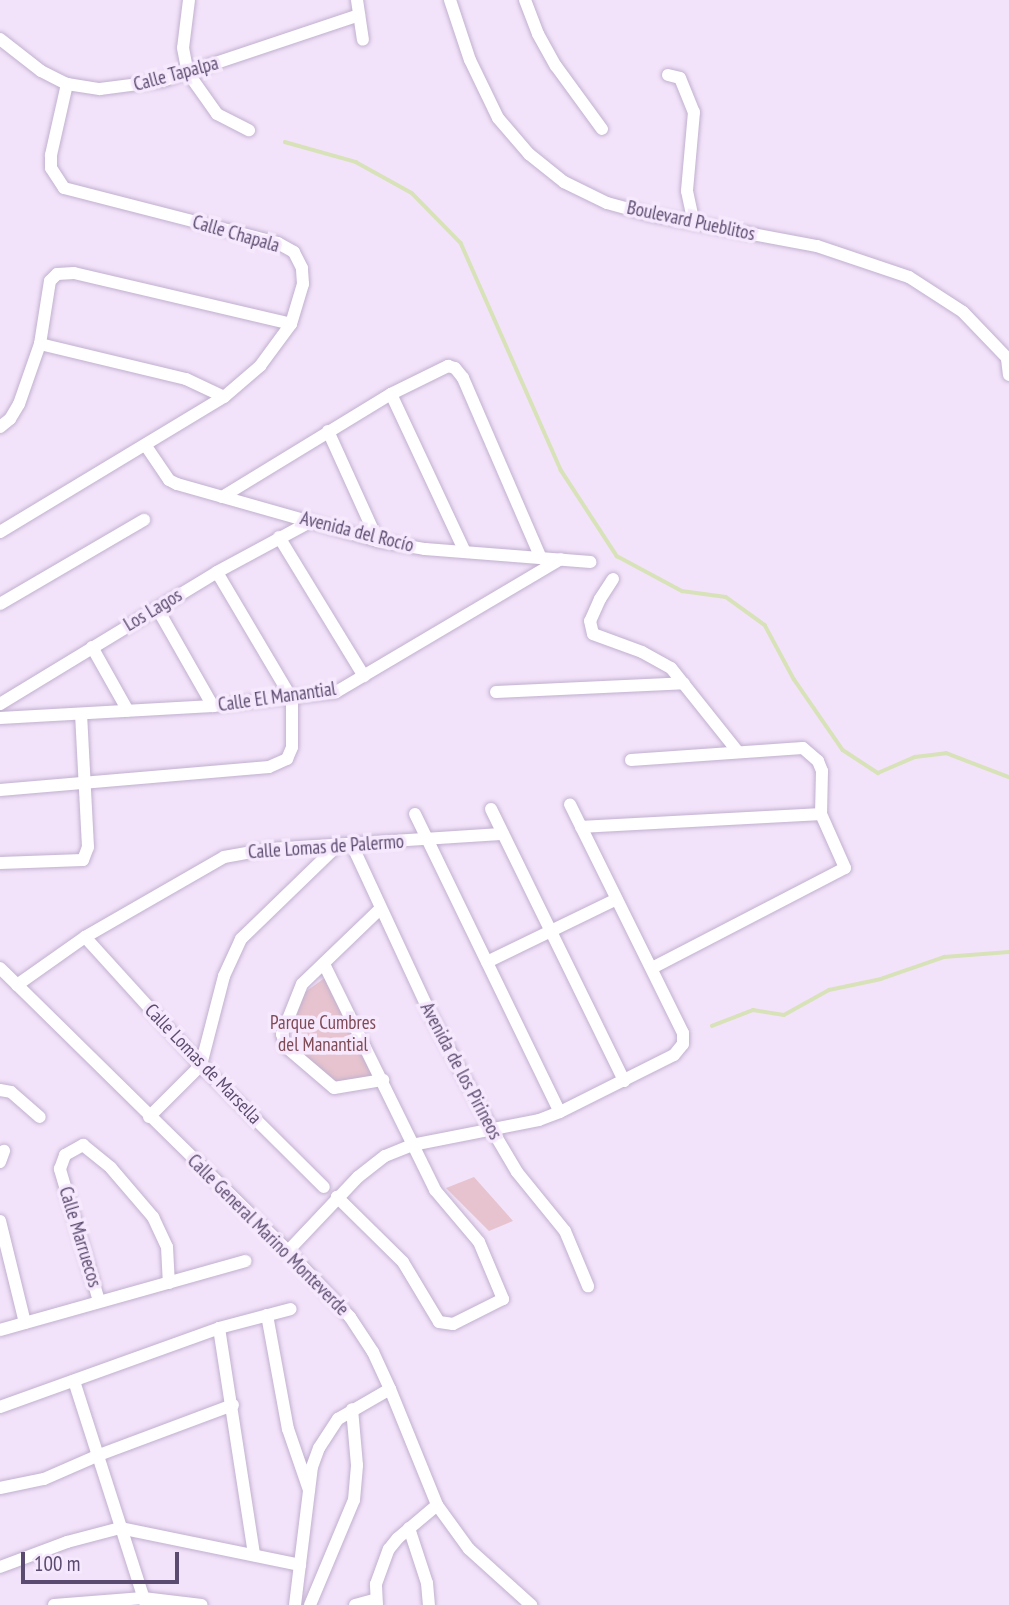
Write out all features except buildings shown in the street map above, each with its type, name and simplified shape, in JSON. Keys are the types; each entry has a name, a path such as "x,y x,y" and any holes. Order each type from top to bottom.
{"street":[{"path":"189,0 183,48 188,73 217,114 249,130"},
{"path":"357,0 363,40"},
{"name":"Boulevard Pueblitos","path":"450,0 484,92 498,118 537,161 564,182 607,203 694,223 817,246 909,277 963,312 994,341 1008,359 1009,375"},
{"path":"525,0 538,34 556,66 602,129"},
{"name":"Calle Tapalpa","path":"0,39 41,71 67,84 100,89 137,86 188,73 359,15"},
{"path":"668,75 680,78 694,112 687,191 694,223"},
{"name":"Calle Chapala","path":"0,532 225,397 260,366 291,324 303,284 302,268 293,253 278,243 76,192 58,181 51,168 51,155 67,84"},
{"path":"0,427 10,419 19,404 40,344 50,281 57,274 74,273 291,324"},
{"path":"40,344 186,379 225,397"},
{"path":"222,497 391,394 439,369 455,368 463,378 540,556"},
{"path":"391,394 464,550"},
{"path":"328,431 378,541"},
{"name":"Avenida del Rocío","path":"146,446 169,480 378,541 425,549 590,562"},
{"path":"0,604 144,520"},
{"name":"Los Lagos","path":"0,705 217,572 310,522"},
{"path":"279,537 363,676"},
{"name":"Calle El Manantial","path":"0,718 213,706 336,692 561,559"},
{"path":"0,790 269,767 287,760 292,747 292,699 217,572"},
{"path":"613,579 590,621 593,634 642,652 671,668 737,752"},
{"path":"157,608 213,706"},
{"path":"92,647 128,711"},
{"path":"496,692 684,683"},
{"path":"0,863 83,860 88,847 81,714"},
{"path":"631,760 803,748 811,753 822,771 821,814 845,868 652,968"},
{"path":"288,1251 337,1197 385,1156 412,1145 539,1120 674,1055 683,1044 683,1033 570,804"},
{"path":"491,809 624,1081"},
{"path":"415,814 560,1112"},
{"path":"581,827 821,814"},
{"name":"Calle Lomas de Palermo","path":"17,985 85,937 224,857 269,849 428,841 503,834"},
{"name":"Avenida de los Pirineos","path":"352,845 429,1011 491,1128 517,1171 565,1231 588,1286"},
{"path":"149,1117 201,1065 233,952 251,928 337,846"},
{"path":"487,962 617,899"},
{"path":"380,909 295,994 282,1034 286,1047 334,1088 383,1080"},
{"name":"Calle Lomas de Marsella","path":"85,937 201,1065 324,1187"},
{"path":"324,964 435,1190 479,1242 503,1299 453,1324 439,1322 403,1262 337,1197"},
{"name":"Calle General Marino Monteverde","path":"0,968 334,1297 362,1333 390,1389 437,1505 469,1549 531,1605"},
{"path":"0,1090 11,1092 40,1117"},
{"name":"Calle Marruecos","path":"99,1301 60,1169 65,1154 83,1145 111,1168 153,1217 167,1247 169,1283"},
{"path":"0,1221 25,1323"},
{"path":"0,1330 246,1261"},
{"path":"0,1407 219,1328 291,1309"},
{"path":"267,1315 288,1429 309,1490"},
{"path":"219,1328 233,1405 254,1555"},
{"path":"74,1381 145,1601"},
{"path":"295,1605 309,1490 319,1448 329,1429 352,1409 390,1389"},
{"path":"0,1489 44,1479 99,1455 233,1405"},
{"path":"310,1605 354,1500 357,1465 352,1409"},
{"path":"355,1605 375,1602 381,1564 388,1549 437,1505"},
{"path":"0,1567 68,1542 120,1528 300,1565"},
{"path":"409,1528 427,1583 429,1605"},
{"path":"62,1604 145,1601 202,1605"}],"green space":[{"name":"Parque Cumbres del Manantial","path":"326,977 378,1076 336,1086 291,1043 301,995"},
{"path":"474,1177 513,1221 489,1231 446,1188"}],"waterway":[{"path":"285,142 356,162 412,193 461,243 561,470 617,556 682,591 726,597 765,625 794,679 843,750 878,773 915,757 946,753 1009,777"},
{"path":"712,1026 753,1010 784,1015 829,990 881,979 944,957 1009,952"}]}
